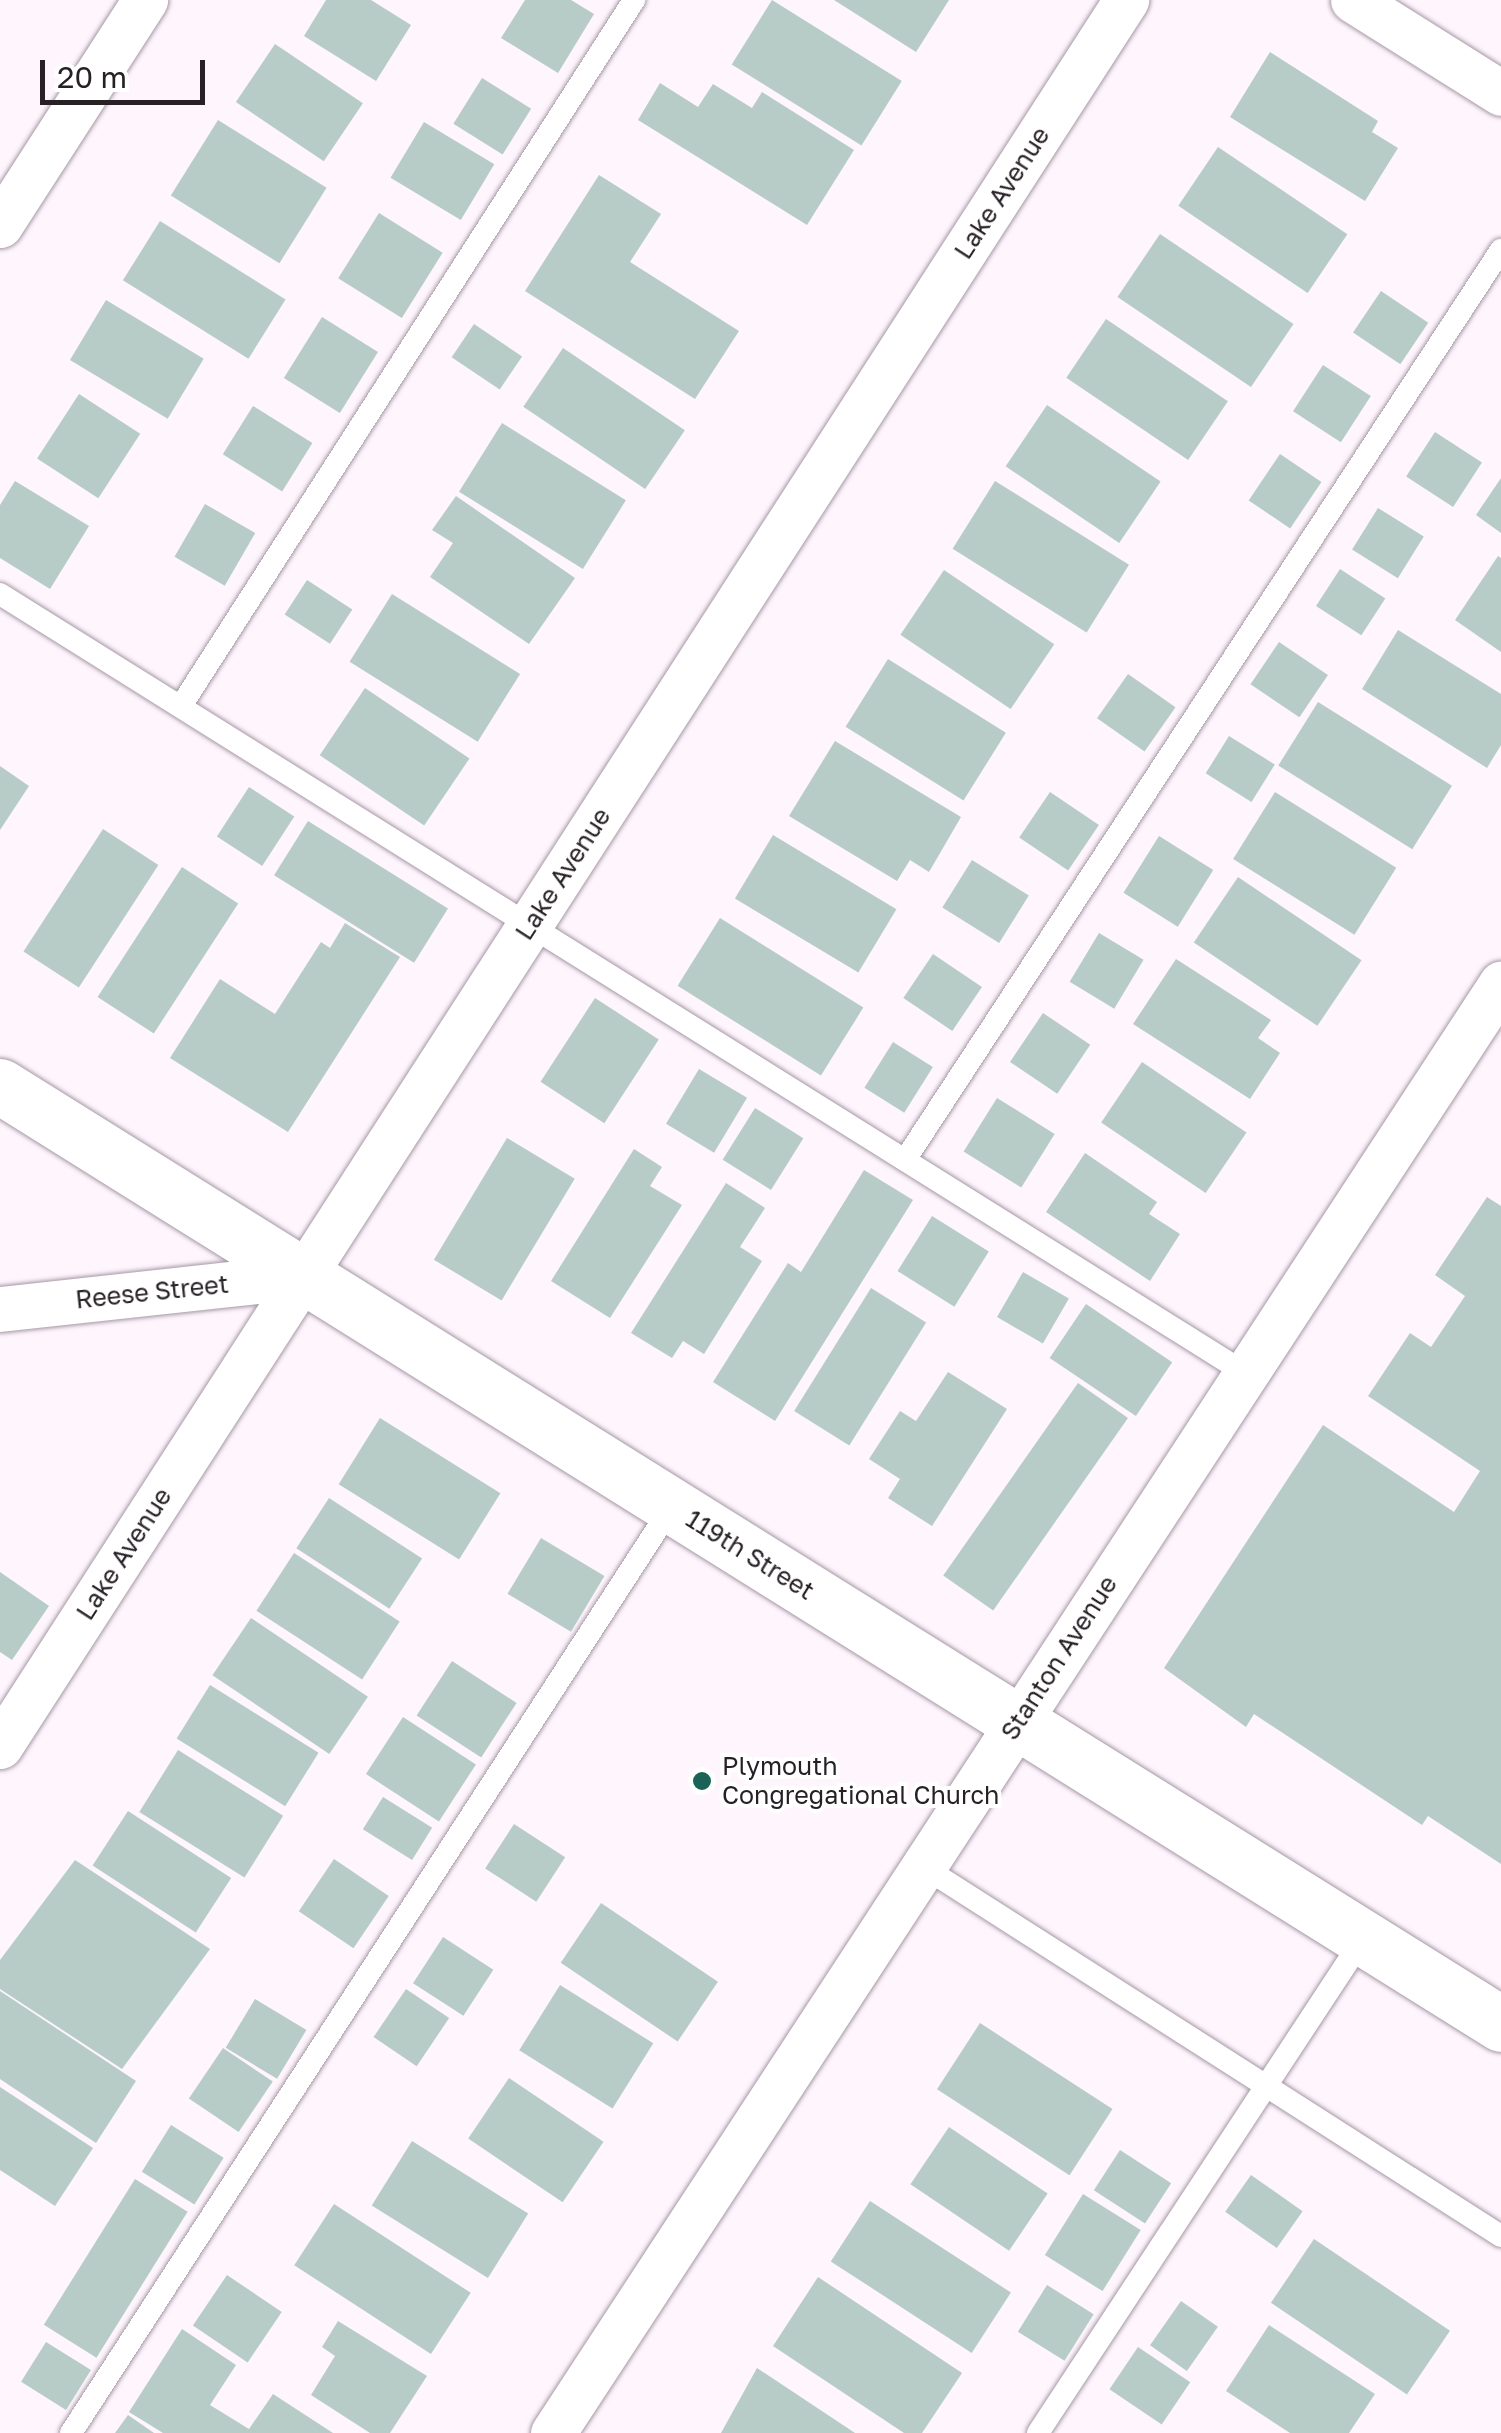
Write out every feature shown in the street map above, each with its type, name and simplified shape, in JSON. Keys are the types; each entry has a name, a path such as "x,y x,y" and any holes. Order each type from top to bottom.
{"street":[{"path":"0,224 145,0"},
{"name":"Lake Avenue","path":"0,1746 1126,0"},
{"path":"1353,0 1501,93"},
{"name":"Stanton Avenue","path":"553,2433 1501,984"},
{"name":"119th Street","path":"0,1086 1501,2024"},
{"name":"Reese Street","path":"0,1309 304,1276"}],"lane":[{"path":"182,706 634,0"},
{"path":"905,1160 1501,250"},
{"path":"0,594 533,922 1245,1373"},
{"path":"70,2433 672,1506"},
{"path":"922,1866 1264,2089 1501,2236"},
{"path":"1038,2433 1364,1938"}],"building":[{"path":"326,0 371,0 411,25 376,81 304,36"},
{"path":"525,0 571,0 594,14 558,73 501,38"},
{"path":"772,0 902,81 861,146 732,64"},
{"path":"834,0 949,0 916,52"},
{"path":"275,44 363,103 324,161 236,102"},
{"path":"1270,52 1378,121 1372,132 1398,148 1365,201 1230,117"},
{"path":"482,78 531,109 503,155 453,124"},
{"path":"660,83 698,107 713,84 752,108 762,92 854,150 807,225 638,120"},
{"path":"218,120 327,188 279,263 171,195"},
{"path":"424,122 494,164 461,220 391,178"},
{"path":"1218,147 1347,234 1308,293 1178,206"},
{"path":"599,175 661,214 630,262 739,331 695,399 525,291"},
{"path":"379,213 443,253 402,318 338,278"},
{"path":"160,221 286,299 248,359 123,280"},
{"path":"1160,234 1293,324 1251,387 1118,297"},
{"path":"1381,291 1428,323 1400,364 1353,332"},
{"path":"106,300 204,359 168,419 70,360"},
{"path":"322,317 378,352 340,413 284,378"},
{"path":"1106,319 1228,401 1188,460 1066,378"},
{"path":"474,324 522,356 500,390 452,357"},
{"path":"563,348 685,430 645,489 523,407"},
{"path":"1323,365 1371,396 1341,442 1293,411"},
{"path":"79,394 140,434 98,498 37,459"},
{"path":"1047,405 1161,482 1119,543 1006,466"},
{"path":"253,406 312,443 282,491 223,454"},
{"path":"502,423 626,500 583,569 459,492"},
{"path":"1435,432 1482,462 1453,507 1406,476"},
{"path":"1280,454 1321,482 1290,528 1249,500"},
{"path":"1501,478 1501,533 1476,515"},
{"path":"15,481 89,526 50,589 0,558 0,505"},
{"path":"995,481 1129,565 1087,633 953,549"},
{"path":"456,496 575,578 529,644 430,577 453,543 432,530"},
{"path":"205,504 255,533 225,586 175,557"},
{"path":"1378,508 1424,537 1398,578 1352,550"},
{"path":"1498,556 1501,558 1501,652 1455,620"},
{"path":"1340,569 1385,598 1361,635 1316,606"},
{"path":"944,570 1054,644 1011,709 900,635"},
{"path":"307,580 352,609 330,644 285,614"},
{"path":"392,594 520,674 478,742 350,662"},
{"path":"1398,630 1501,694 1501,745 1487,768 1362,689"},
{"path":"1279,642 1328,675 1299,717 1250,684"},
{"path":"888,659 1006,733 963,801 846,727"},
{"path":"1128,674 1176,707 1145,752 1097,718"},
{"path":"365,688 469,758 424,826 320,755"},
{"path":"1318,702 1452,786 1412,849 1278,766"},
{"path":"1229,736 1275,765 1251,802 1206,773"},
{"path":"835,741 961,817 929,872 910,860 897,881 789,816"},
{"path":"0,766 29,786 0,830"},
{"path":"249,787 294,816 262,866 217,836"},
{"path":"1050,792 1099,825 1068,871 1019,838"},
{"path":"1275,792 1396,868 1354,935 1233,859"},
{"path":"308,821 448,908 414,963 274,875"},
{"path":"103,829 158,865 79,987 23,951"},
{"path":"773,835 896,909 858,973 735,898"},
{"path":"1159,836 1213,870 1178,927 1123,893"},
{"path":"972,860 1029,896 999,943 942,907"},
{"path":"182,867 238,903 154,1033 98,997"},
{"path":"1238,877 1362,960 1317,1026 1194,942"},
{"path":"720,918 863,1008 821,1075 678,986"},
{"path":"345,923 400,957 288,1132 170,1058 220,979 275,1014 321,942 330,948"},
{"path":"1099,933 1144,960 1114,1009 1070,982"},
{"path":"933,954 982,987 952,1031 903,998"},
{"path":"1176,959 1271,1020 1258,1038 1280,1053 1250,1099 1133,1024"},
{"path":"595,998 659,1039 604,1123 541,1082"},
{"path":"1043,1013 1090,1045 1057,1094 1010,1062"},
{"path":"893,1042 933,1067 904,1113 864,1088"},
{"path":"1142,1062 1246,1132 1206,1193 1101,1123"},
{"path":"699,1069 747,1098 714,1153 666,1124"},
{"path":"997,1098 1055,1134 1021,1187 964,1151"},
{"path":"755,1108 803,1138 771,1190 723,1160"},
{"path":"507,1138 575,1179 502,1300 434,1260"},
{"path":"634,1149 662,1167 650,1186 682,1205 610,1318 551,1281"},
{"path":"1085,1153 1157,1202 1149,1214 1180,1234 1150,1281 1046,1212"},
{"path":"864,1170 913,1200 775,1421 713,1382 788,1263 801,1272"},
{"path":"726,1183 765,1208 740,1247 762,1261 704,1354 683,1341 672,1358 631,1333"},
{"path":"1487,1197 1501,1206 1501,1864 1428,1816 1422,1825 1254,1714 1246,1727 1164,1668 1323,1425 1454,1512 1480,1471 1368,1396 1410,1333 1431,1347 1465,1296 1435,1275"},
{"path":"932,1216 989,1252 954,1307 898,1271"},
{"path":"1023,1272 1069,1298 1043,1344 997,1317"},
{"path":"871,1288 926,1322 849,1445 794,1411"},
{"path":"1086,1304 1172,1362 1136,1416 1050,1358"},
{"path":"948,1372 1007,1409 932,1526 888,1498 900,1479 869,1459 900,1411 916,1421"},
{"path":"1078,1383 1128,1418 993,1610 943,1576"},
{"path":"380,1418 500,1493 459,1559 339,1484"},
{"path":"329,1498 422,1558 389,1609 296,1548"},
{"path":"541,1538 604,1576 571,1632 508,1594"},
{"path":"294,1553 400,1622 362,1679 256,1611"},
{"path":"0,1572 49,1606 12,1660 0,1652"},
{"path":"251,1618 368,1697 329,1754 212,1675"},
{"path":"452,1661 517,1703 481,1757 417,1716"},
{"path":"210,1685 319,1753 285,1806 177,1738"},
{"path":"403,1717 476,1764 439,1821 366,1774"},
{"path":"178,1750 283,1816 244,1878 139,1812"},
{"path":"383,1797 432,1828 412,1860 363,1829"},
{"path":"128,1811 231,1878 196,1933 93,1866"},
{"path":"514,1824 565,1857 536,1902 485,1868"},
{"path":"334,1859 389,1896 353,1948 299,1911"},
{"path":"75,1860 210,1949 122,2069 0,1989 0,1960"},
{"path":"601,1903 718,1982 678,2042 561,1963"},
{"path":"443,1937 493,1970 463,2016 413,1983"},
{"path":"560,1985 653,2043 612,2109 519,2050"},
{"path":"406,1989 449,2018 417,2066 374,2037"},
{"path":"0,1991 136,2081 96,2143 0,2079"},
{"path":"255,1999 306,2030 277,2079 226,2048"},
{"path":"980,2023 1113,2109 1069,2175 937,2089"},
{"path":"223,2048 273,2082 239,2132 189,2099"},
{"path":"509,2078 604,2142 563,2202 468,2139"},
{"path":"0,2087 93,2148 55,2206 0,2170"},
{"path":"171,2125 224,2158 194,2204 142,2172"},
{"path":"949,2127 1048,2194 1009,2251 910,2184"},
{"path":"412,2141 528,2214 488,2278 372,2205"},
{"path":"1120,2150 1171,2183 1145,2223 1094,2190"},
{"path":"1251,2175 1303,2211 1277,2248 1225,2212"},
{"path":"135,2179 188,2212 96,2358 44,2325"},
{"path":"1083,2194 1141,2230 1103,2291 1045,2255"},
{"path":"870,2201 1011,2292 972,2353 831,2261"},
{"path":"334,2204 471,2293 431,2354 294,2265"},
{"path":"1314,2239 1450,2331 1407,2395 1271,2303"},
{"path":"227,2275 282,2312 248,2362 193,2326"},
{"path":"818,2277 962,2373 922,2433 904,2433 773,2346"},
{"path":"1047,2285 1094,2314 1064,2361 1018,2332"},
{"path":"1181,2301 1218,2327 1187,2371 1150,2345"},
{"path":"338,2321 427,2376 390,2433 370,2433 311,2395 335,2356 322,2347"},
{"path":"1269,2325 1375,2394 1349,2433 1290,2433 1226,2391"},
{"path":"182,2329 236,2365 210,2405 249,2429 273,2394 333,2433 163,2433 129,2412"},
{"path":"46,2342 91,2370 66,2410 21,2382"},
{"path":"1138,2347 1190,2382 1162,2425 1109,2389"},
{"path":"757,2368 855,2433 721,2433"},
{"path":"128,2415 154,2433 115,2433"}],"place":[{"name":"Plymouth Congregational Church","path":"702,1781"}]}
